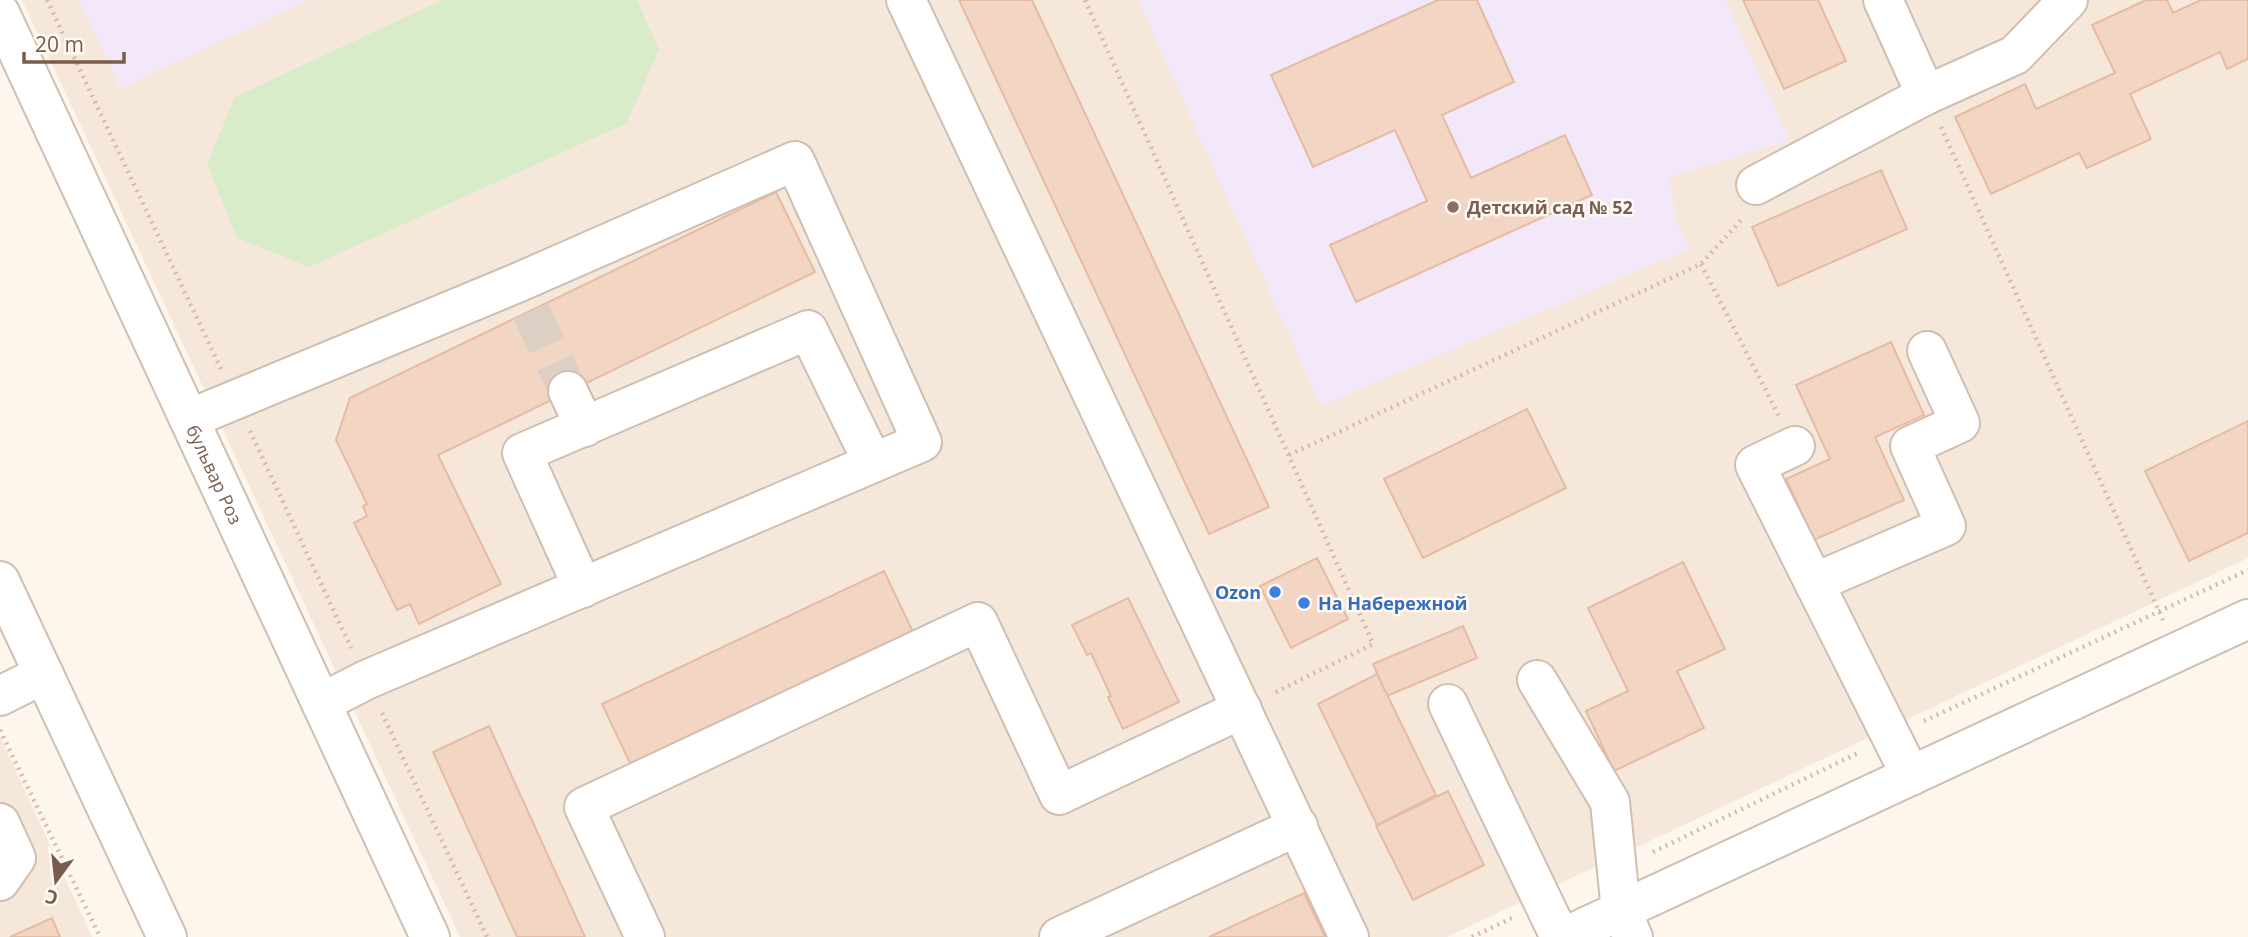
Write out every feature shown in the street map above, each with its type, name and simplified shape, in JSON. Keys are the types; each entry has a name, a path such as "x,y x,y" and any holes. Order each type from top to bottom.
{"street":[{"path":"906,0 1349,937"},
{"path":"1883,0 1926,94"},
{"path":"1756,185 1926,94 2015,55 2068,0"},
{"name":"бульвар Роз","path":"0,13 430,937"},
{"path":"189,419 524,297 795,161 922,442 366,680 321,703"},
{"path":"583,588 522,453 861,307"},
{"path":"808,330 873,463"},
{"path":"1814,583 1946,526 1910,446 1960,423 1927,351"},
{"path":"568,391 584,427"},
{"path":"1795,446 1755,466 1911,776"},
{"path":"0,581 167,937"},
{"path":"1448,704 1562,937 1627,924 1911,776 2248,619"},
{"path":"645,937 584,807 978,622 1059,795 1242,709"},
{"path":"0,696 44,674"},
{"path":"1537,680 1610,802 1627,924"},
{"path":"0,823 16,858 0,881"},
{"path":"1059,937 1298,826"}],"path":[{"path":"47,0 487,937"},
{"path":"1085,0 1373,644 1242,709"},
{"path":"1926,94 2177,652"},
{"path":"1289,455 1701,264 1744,217 1756,185"},
{"path":"1701,264 1795,446"},
{"path":"0,730 100,937"}],"shaded area":[{"path":"22,0 2248,0 2248,558 1447,937 460,937"},
{"path":"79,0 310,0 120,88"},
{"name":"Детский сад № 52","path":"1138,0 1725,0 1790,141 1669,177 1676,218 1689,249 1321,406"},
{"path":"0,736 92,937 0,937"}],"green space":[{"path":"442,0 637,0 659,49 627,123 309,267 237,238 207,164 235,97"}],"building":[{"path":"959,0 1032,0 1269,507 1209,534"},
{"path":"1438,0 1477,0 1514,82 1442,115 1471,178 1565,135 1592,195 1356,302 1330,245 1427,201 1395,130 1313,167 1271,75"},
{"path":"1743,0 1818,0 1846,61 1784,89"},
{"path":"2146,0 2167,0 2173,13 2201,0 2248,0 2248,59 2227,69 2220,52 2130,94 2151,139 2087,168 2079,153 1991,194 1955,117 2025,84 2036,109 2115,73 2092,25"},
{"path":"1881,170 1907,229 1778,286 1752,227"},
{"path":"776,192 815,272 438,455 501,584 419,624 410,604 397,610 354,523 367,516 363,506 367,504 336,440 350,398"},
{"path":"1891,342 1924,415 1875,437 1904,500 1814,540 1786,479 1830,459 1796,385"},
{"path":"1527,409 1566,488 1423,558 1384,479"},
{"path":"2248,421 2248,533 2189,561 2145,471"},
{"name":"На Набережной","path":"1317,558 1348,619 1291,648 1260,586"},
{"path":"1683,562 1725,649 1677,671 1704,728 1614,771 1586,711 1628,691 1588,608"},
{"path":"884,571 913,632 631,765 602,704"},
{"path":"1128,598 1179,702 1123,729 1091,653 1087,655 1072,625"},
{"path":"1463,626 1477,658 1387,696 1373,664"},
{"path":"1377,674 1436,795 1377,825 1318,704"},
{"path":"489,726 585,937 517,937 433,752"},
{"path":"1448,791 1484,865 1413,900 1376,826"},
{"path":"1304,893 1325,937 1209,937"},
{"path":"52,918 60,937 10,937"}],"tunnel":[{"path":"531,311 568,391"}],"place":[{"name":"Детский сад № 52","path":"1453,207"},
{"name":"Ozon","path":"1275,592"},
{"name":"На Набережной","path":"1304,603"}]}
